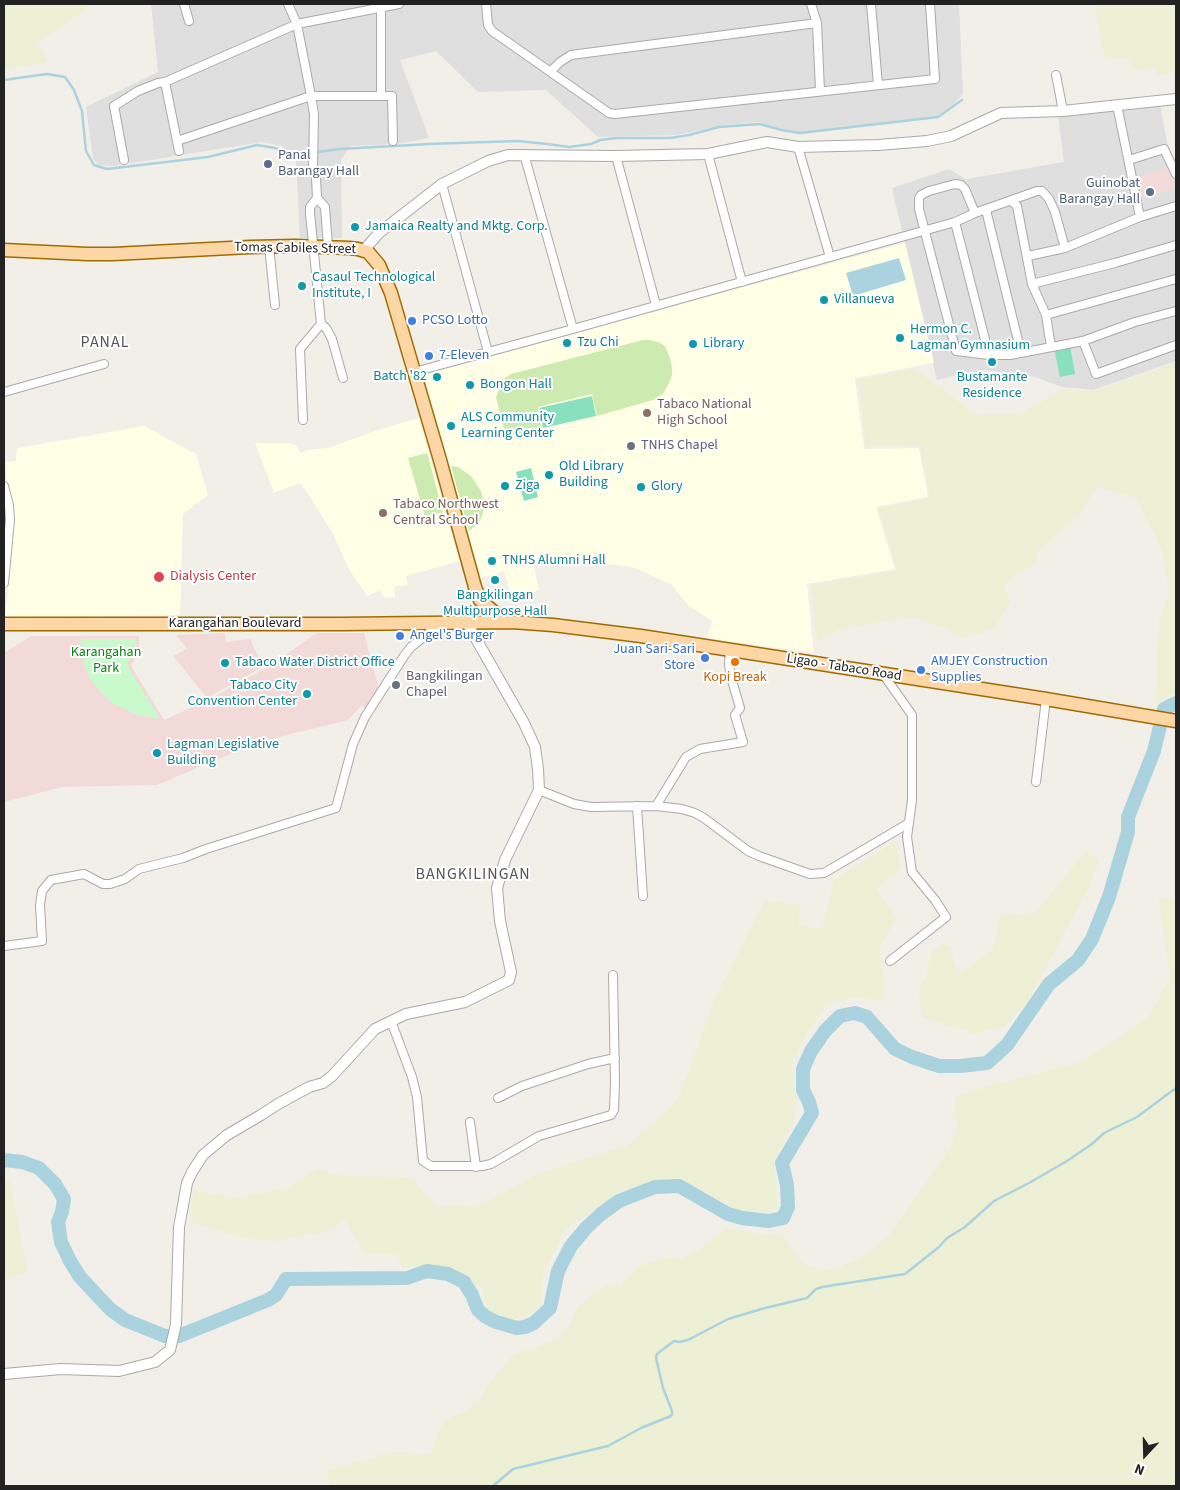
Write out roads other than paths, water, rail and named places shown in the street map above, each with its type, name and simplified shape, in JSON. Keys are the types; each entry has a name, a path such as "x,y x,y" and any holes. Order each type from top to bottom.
{"main road":[{"name":"Tomas Cabiles Street","path":"4,250 78,254 269,246 312,246 358,248 364,250 375,259 385,277 480,600"},
{"name":"Ligao - Tabaco Road","path":"480,600 494,612 512,622"},
{"path":"467,623 476,614 480,600"},
{"name":"Ligao - Tabaco Road","path":"467,623 512,622 587,628 1176,721"},
{"name":"Karangahan Boulevard","path":"4,624 467,623"}],"street":[{"path":"184,4 189,21"},
{"path":"288,4 296,24 314,114 313,167 316,177 317,198 325,207 328,247"},
{"path":"124,160 114,106 138,91 165,82 296,24 399,4"},
{"path":"486,4 488,25 492,31 609,113 615,114 935,79 930,4"},
{"path":"811,4 817,23 820,91"},
{"path":"871,4 878,85"},
{"path":"381,7 381,96"},
{"path":"551,71 560,62 571,56 817,23"},
{"path":"1056,75 1063,111"},
{"path":"165,82 179,151"},
{"path":"177,141 311,96 392,96 393,141"},
{"path":"364,250 379,233 442,184 488,161 508,155 616,156 708,154 767,142 798,147 928,142 951,136 1001,113 1063,111 1176,99"},
{"path":"1116,105 1140,217"},
{"path":"798,147 830,257"},
{"path":"1129,160 1164,149 1176,174"},
{"path":"524,154 573,329"},
{"path":"708,154 742,282"},
{"path":"616,156 656,305"},
{"path":"442,184 488,352"},
{"path":"975,213 965,189 961,185 955,184 929,191 919,198 920,209 956,351 989,355 1010,355 1083,341 1135,322 1176,311"},
{"path":"414,372 955,222 1037,191 1044,193 1055,212 1065,248"},
{"path":"317,198 310,207 310,213 321,324 326,328 332,339 343,378"},
{"path":"1011,201 1018,206 1032,284 1046,315 1051,347"},
{"path":"1028,256 1065,248 1140,217 1176,206"},
{"path":"986,210 1021,353"},
{"path":"955,222 989,355"},
{"path":"1032,284 1176,245"},
{"path":"269,246 275,305"},
{"path":"1046,315 1176,278"},
{"path":"303,420 300,350 321,324"},
{"path":"1083,341 1096,374 1176,345"},
{"path":"4,392 104,364"},
{"path":"4,486 9,505 10,520 4,583"},
{"path":"4,946 42,941 40,905 42,892 51,880 84,874 103,884 110,884 125,879 138,869 183,858 206,848 336,808 353,744 369,710 411,647 442,622"},
{"path":"4,1374 61,1369 119,1371 155,1362 170,1350 176,1324 179,1227 187,1183 203,1154 227,1135 278,1104 309,1087 323,1083 376,1030 391,1021 406,1014 465,1002 509,980 511,972 500,921 497,888 505,860 539,790 538,769 534,747 524,723 467,623"},
{"path":"656,806 686,757 700,749 743,742 735,715 740,708 731,677 730,651"},
{"path":"883,674 912,715 912,800 907,836 912,872 946,917 890,962"},
{"path":"1036,782 1046,699"},
{"path":"539,790 574,804 591,807 656,806 682,809 695,813 748,851 810,874 824,873 909,823"},
{"path":"637,806 643,896"},
{"path":"391,1021 412,1077 417,1097 422,1161 430,1166 476,1167 491,1164 539,1136 611,1115 615,1102 613,975"},
{"path":"498,1098 522,1086 588,1064 615,1058"},
{"path":"470,1122 476,1167"}],"water":[{"path":"899,258 906,280 853,296 846,273"}],"waterway":[{"path":"4,80 47,74 65,77 74,90 82,111 86,151 94,165 107,169 208,157 257,145 298,155 340,149 518,141 569,147 616,138 670,138 719,127 760,124 800,133 938,117 962,100"},
{"path":"4,1160 22,1162 39,1168 55,1184 64,1199 58,1222 61,1242 80,1277 110,1309 125,1320 165,1336 179,1336 268,1300 276,1295 286,1279 407,1278 427,1271 448,1274 464,1282 478,1310 486,1317 517,1328 525,1327 534,1323 550,1308 558,1271 571,1246 586,1228 619,1201 655,1187 679,1186 728,1214 742,1218 769,1221 783,1218 788,1207 787,1185 782,1163 812,1113 803,1090 803,1069 811,1051 825,1031 840,1016 855,1013 867,1017 895,1049 939,1066 987,1063 1007,1045 1049,984 1078,960 1092,939 1109,897 1128,832 1128,817 1154,751 1164,709 1176,703"},
{"path":"493,1486 513,1469 608,1446 641,1428 671,1416 672,1411 663,1388 656,1358 657,1354 674,1341 688,1340 728,1319 807,1298 816,1289 822,1287 905,1274 939,1247 947,1238 965,1227 994,1201 1067,1161 1092,1144 1104,1133 1137,1117 1176,1088"}],"place":[{"name":"Panal Barangay Hall","path":"268,164"},
{"name":"Guinobat Barangay Hall","path":"1150,192"},
{"name":"Jamaica Realty and Mktg. Corp.","path":"355,227"},
{"name":"Casaul Technological Institute, I","path":"302,286"},
{"name":"Villanueva","path":"824,300"},
{"name":"PCSO Lotto","path":"412,321"},
{"name":"Hermon C. Lagman Gymnasium","path":"900,338"},
{"name":"Tzu Chi","path":"567,343"},
{"name":"Library","path":"693,344"},
{"name":"7-Eleven","path":"429,356"},
{"name":"Bustamante Residence","path":"992,362"},
{"name":"Batch '82","path":"437,377"},
{"name":"Bongon Hall","path":"470,385"},
{"name":"Tabaco National High School","path":"647,413"},
{"name":"ALS Community Learning Center","path":"451,426"},
{"name":"TNHS Chapel","path":"631,446"},
{"name":"Old Library Building","path":"549,475"},
{"name":"Ziga","path":"505,486"},
{"name":"Glory","path":"641,487"},
{"name":"Tabaco Northwest Central School","path":"383,513"},
{"name":"TNHS Alumni Hall","path":"492,561"},
{"name":"Dialysis Center","path":"159,577"},
{"name":"Bangkilingan Multipurpose Hall","path":"495,580"},
{"name":"Angel's Burger","path":"400,636"},
{"name":"Juan Sari-Sari Store","path":"705,658"},
{"name":"Kopi Break","path":"735,662"},
{"name":"Tabaco Water District Office","path":"225,663"},
{"name":"AMJEY Construction Supplies","path":"921,670"},
{"name":"Bangkilingan Chapel","path":"396,685"},
{"name":"Tabaco City Convention Center","path":"307,694"},
{"name":"Lagman Legislative Building","path":"157,753"}],"district":[{"name":"PANAL","path":"105,343"},
{"name":"BANGKILINGAN","path":"473,875"}],"park label":[{"name":"Karangahan Park","path":"106,662"}]}
